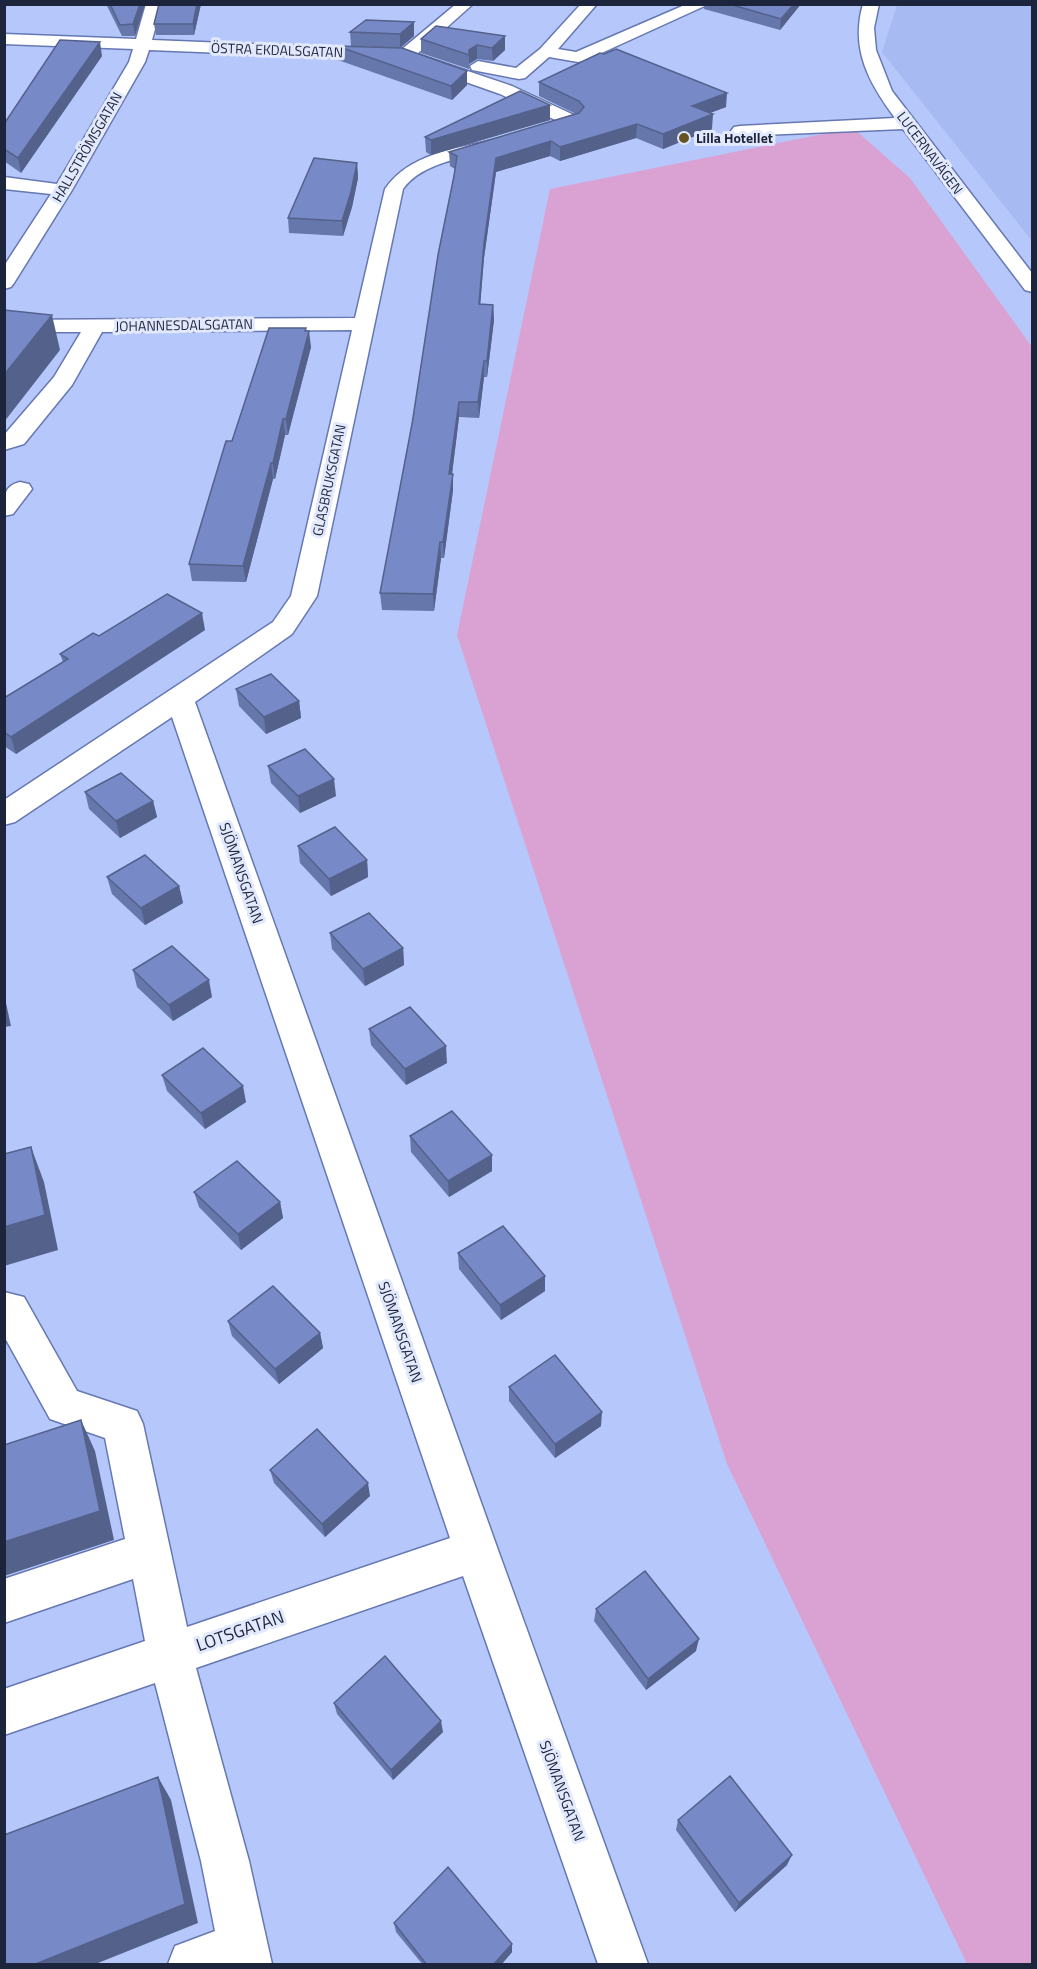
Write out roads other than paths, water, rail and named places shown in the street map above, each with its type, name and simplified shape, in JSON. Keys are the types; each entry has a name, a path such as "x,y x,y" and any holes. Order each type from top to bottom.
{"street":[{"name":"HALLSTRÖMSGATAN","path":"4,283 63,190 137,62 154,4"},
{"path":"405,55 466,4"},
{"path":"405,55 519,74 546,52 590,4"},
{"path":"669,4 697,6"},
{"name":"LUCERNAVÄGEN","path":"871,4 865,23 866,45 872,68 884,92 1032,286"},
{"path":"546,52 578,57 697,6"},
{"name":"ÖSTRA EKDALSGATAN","path":"4,39 405,55 506,90 572,121 540,131"},
{"path":"740,130 907,123"},
{"name":"GLASBRUKSGATAN","path":"4,815 283,628 304,596 363,324 397,182 410,171 422,166 518,137"},
{"path":"4,183 63,190"},
{"name":"JOHANNESDALSGATAN","path":"4,326 363,324"},
{"path":"4,443 16,439 64,380 95,326"},
{"path":"4,509 20,489"},
{"name":"SJÖMANSGATAN","path":"180,699 623,1965"},
{"path":"4,1309 10,1309 64,1406 123,1424 170,1655 225,1862 245,1955 193,1965"},
{"name":"LOTSGATAN","path":"4,1712 476,1550"},
{"path":"4,1601 149,1552"}],"place":[{"name":"Lilla Hotellet","path":"684,138"}]}
